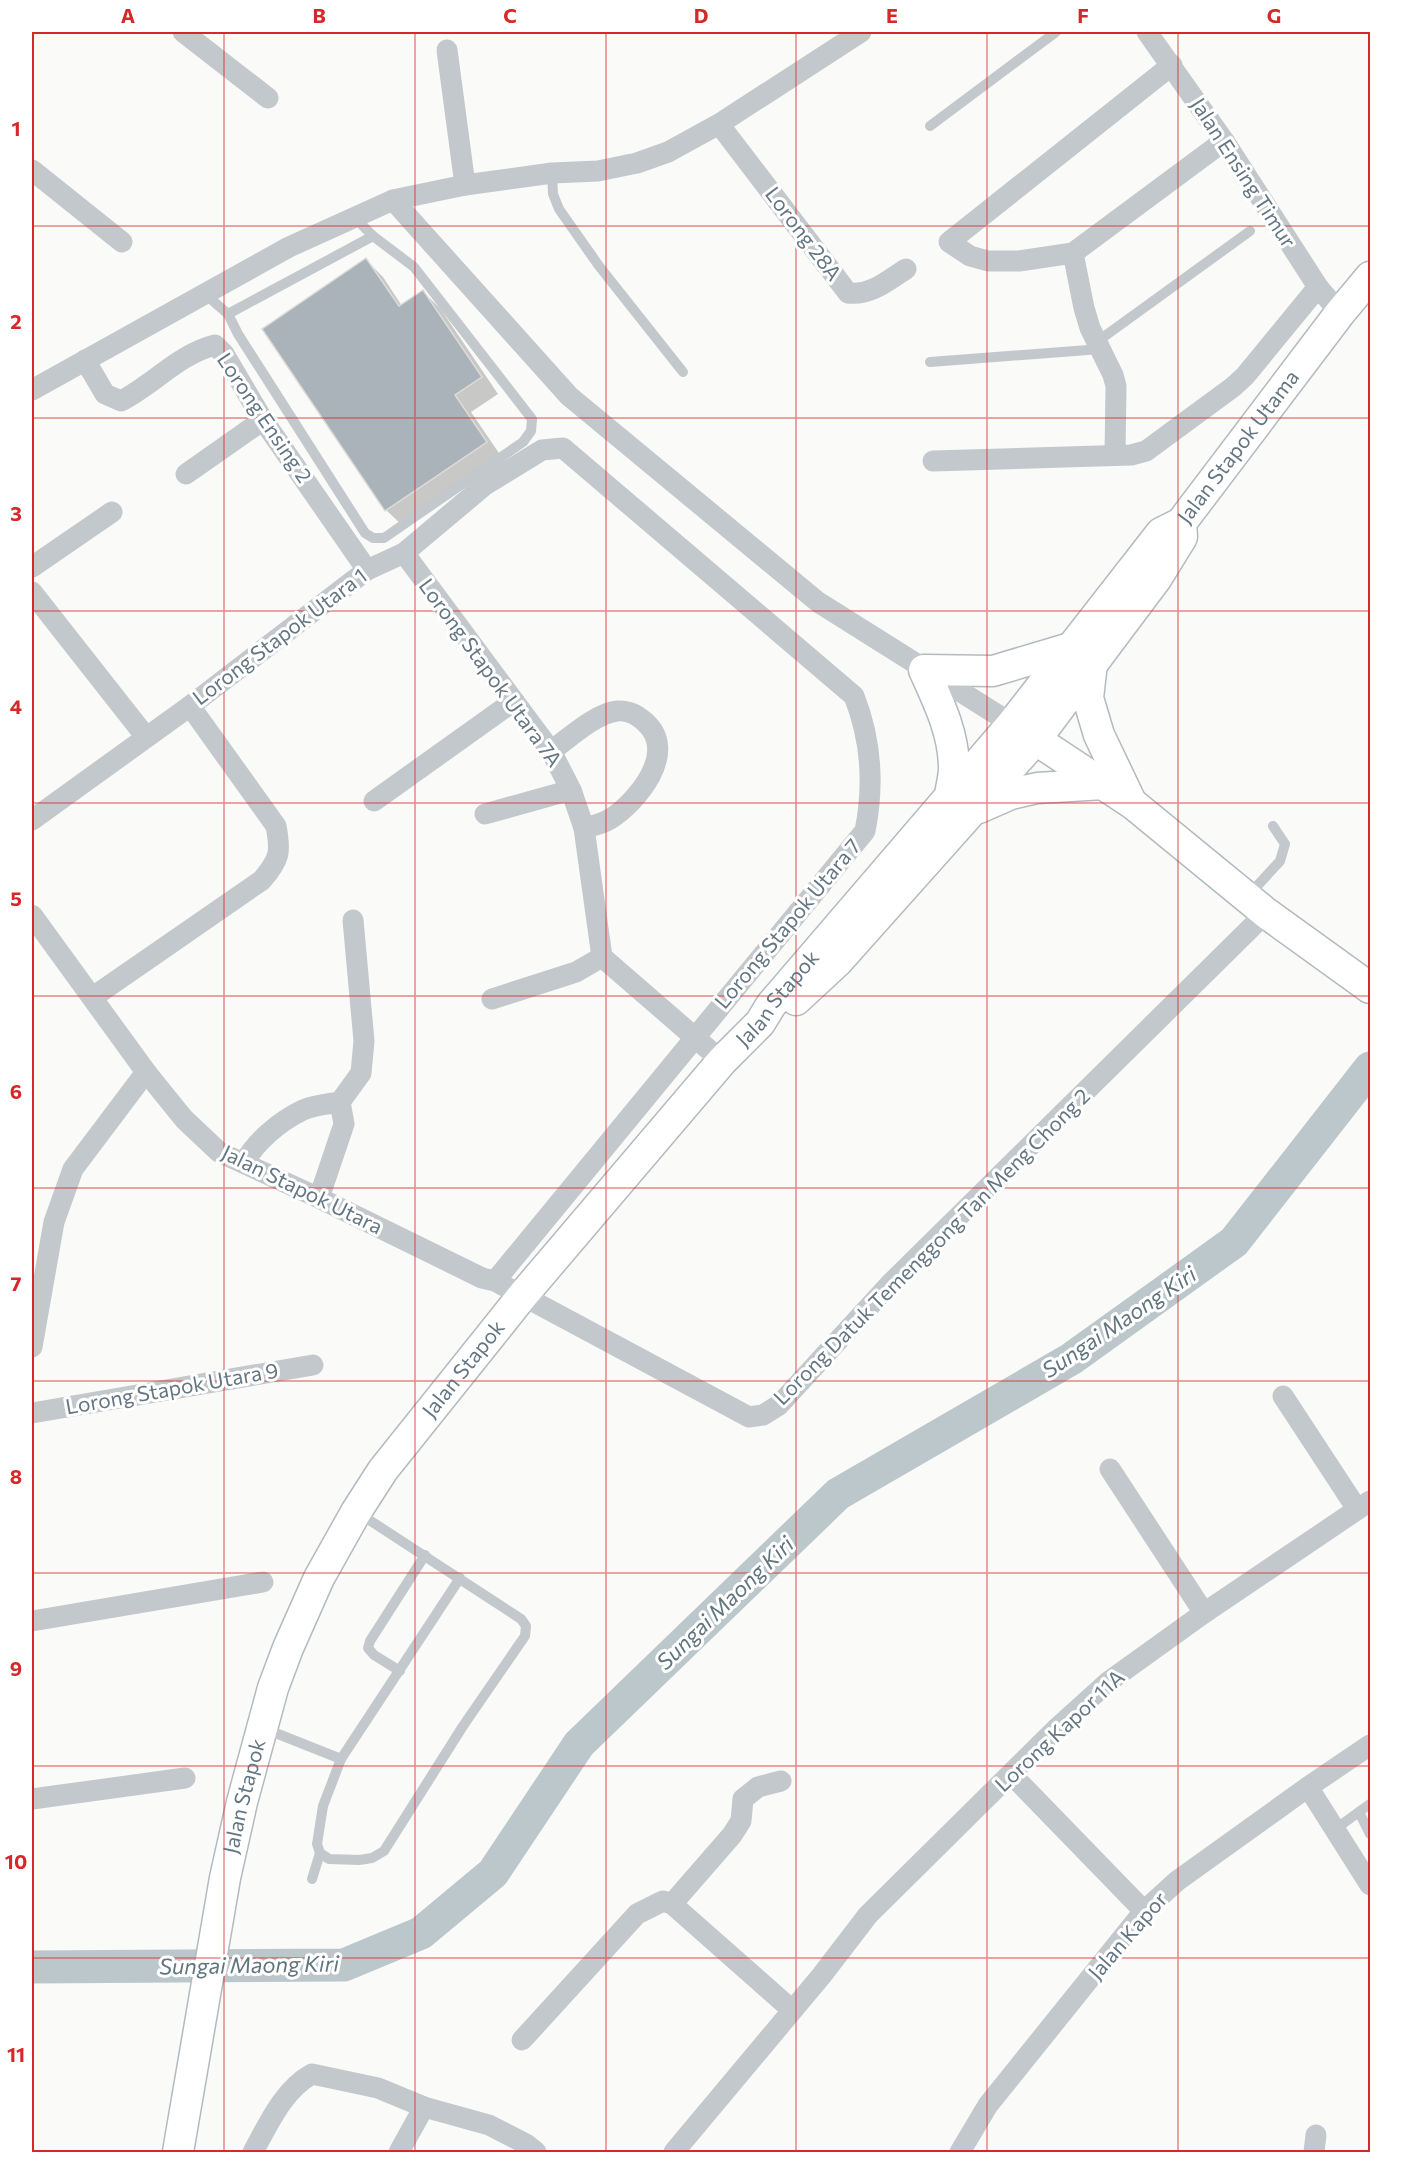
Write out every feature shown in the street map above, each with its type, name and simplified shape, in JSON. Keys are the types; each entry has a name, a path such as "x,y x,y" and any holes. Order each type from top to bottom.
{"main road":[{"name":"Jalan Stapok Utama","path":"1024,732 1081,656 1161,533 1181,523 1340,313 1371,277"},
{"path":"950,796 954,767 949,731 941,706 924,670 993,671 1081,656 1088,698 1099,735 1133,804"},
{"path":"954,829 1024,732 1133,804 1257,905 1359,980"},
{"name":"Jalan Stapok","path":"178,2152 225,1878 242,1802 273,1688 319,1578 356,1512 383,1470 523,1295 722,1061 760,1023 771,1005 950,796 1024,732"},
{"path":"760,1023 782,1014 837,962 971,812 1011,794 1062,785 1104,783"}],"street":[{"path":"183,32 268,98"},
{"path":"32,390 289,247 393,200 465,185 552,173 598,171 637,164 668,152 719,124 861,32"},
{"name":"Jalan Ensing Timur","path":"1148,32 1224,141 1318,287 1340,313"},
{"path":"447,50 465,185"},
{"path":"1172,65 949,242 970,256 987,261 1019,261 1073,253 1224,141"},
{"name":"Lorong 28A","path":"719,124 849,293 861,295 869,292 906,269"},
{"path":"32,170 123,243"},
{"path":"393,200 569,396 818,602 1024,732"},
{"path":"1073,253 1090,328 1100,345 1116,386 1115,455"},
{"path":"933,461 1131,455 1146,451 1245,376 1318,287"},
{"name":"Lorong Ensing 2","path":"85,360 105,394 121,401 140,391 171,366 199,349 215,345 224,354 263,420 367,570"},
{"path":"186,474 263,420"},
{"name":"Lorong Stapok Utara 1","path":"32,820 190,706 367,570 404,553 485,485 542,450 563,448"},
{"name":"Lorong Stapok Utara 7","path":"495,1281 865,831 869,808 871,778 869,752 854,696 563,448"},
{"path":"32,567 112,512"},
{"name":"Lorong Stapok Utara 7A","path":"404,553 551,751 571,790 584,828 602,957"},
{"path":"32,592 146,737"},
{"path":"374,801 514,701"},
{"path":"93,997 262,880 270,871 280,849 276,826 190,706"},
{"path":"551,751 598,718 616,711 634,712 652,728 658,748 652,776 618,813 607,821 584,828"},
{"path":"485,814 571,790"},
{"name":"Lorong Datuk Temenggong Tan Meng Chong 2","path":"495,1281 749,1417 763,1415 778,1405 889,1285 1257,905"},
{"name":"Jalan Stapok Utara","path":"32,915 146,1072 191,1126 219,1152 482,1278 495,1281"},
{"path":"244,1163 252,1149 303,1110 340,1101 361,1072 364,1041 353,920"},
{"path":"492,999 576,972 602,957 722,1061"},
{"path":"32,1347 38,1280 54,1222 73,1169 146,1072"},
{"path":"319,1198 344,1124 340,1101"},
{"name":"Lorong Stapok Utara 9","path":"32,1413 313,1365"},
{"path":"1283,1396 1364,1505"},
{"path":"1110,1469 1204,1613"},
{"name":"Lorong Kapor 11A","path":"674,2152 822,1975 868,1915 1058,1728 1108,1682 1204,1613 1364,1505"},
{"path":"32,1621 264,1582"},
{"name":"Jalan Kapor","path":"960,2152 988,2106 1144,1911 1177,1881 1371,1745"},
{"path":"1012,1775 1144,1911"},
{"path":"32,1799 185,1778"},
{"path":"672,1904 732,1835 741,1821 743,1799 758,1787 782,1781"},
{"path":"1308,1787 1371,1885"},
{"path":"522,2040 637,1914 663,1901 672,1904 792,2010"},
{"path":"253,2152 280,2104 303,2079 312,2074 378,2088 424,2107 489,2125 526,2144 536,2152"},
{"path":"399,2152 424,2107"}],"lane":[{"path":"930,126 1056,32"},
{"path":"552,173 553,194 559,209 599,266 683,372"},
{"path":"205,294 228,314 238,334 365,533 374,538 384,538 523,442 531,431 532,419 414,267 372,236 353,217"},
{"path":"930,362 1100,345 1250,231"},
{"path":"228,314 372,236"},
{"path":"1257,905 1280,861 1285,844 1273,826"},
{"path":"320,1853 329,1859 359,1860 372,1858 384,1851 463,1726 525,1636 526,1626 521,1619 356,1512"},
{"path":"400,1671 374,1655 368,1648 370,1641 425,1555"},
{"path":"312,1879 320,1853 317,1844 324,1806 341,1759 460,1578"},
{"path":"262,1728 341,1759"},
{"path":"1334,1830 1371,1804"},
{"path":"1359,1812 1371,1834"}],"building":[{"path":"366,258 399,306 423,290 482,377 455,395 487,442 385,511 262,329"}],"waterway":[{"name":"Sungai Maong Kiri","path":"32,1967 344,1965 421,1933 493,1873 579,1744 838,1494 1071,1359 1234,1242 1370,1068"}]}
